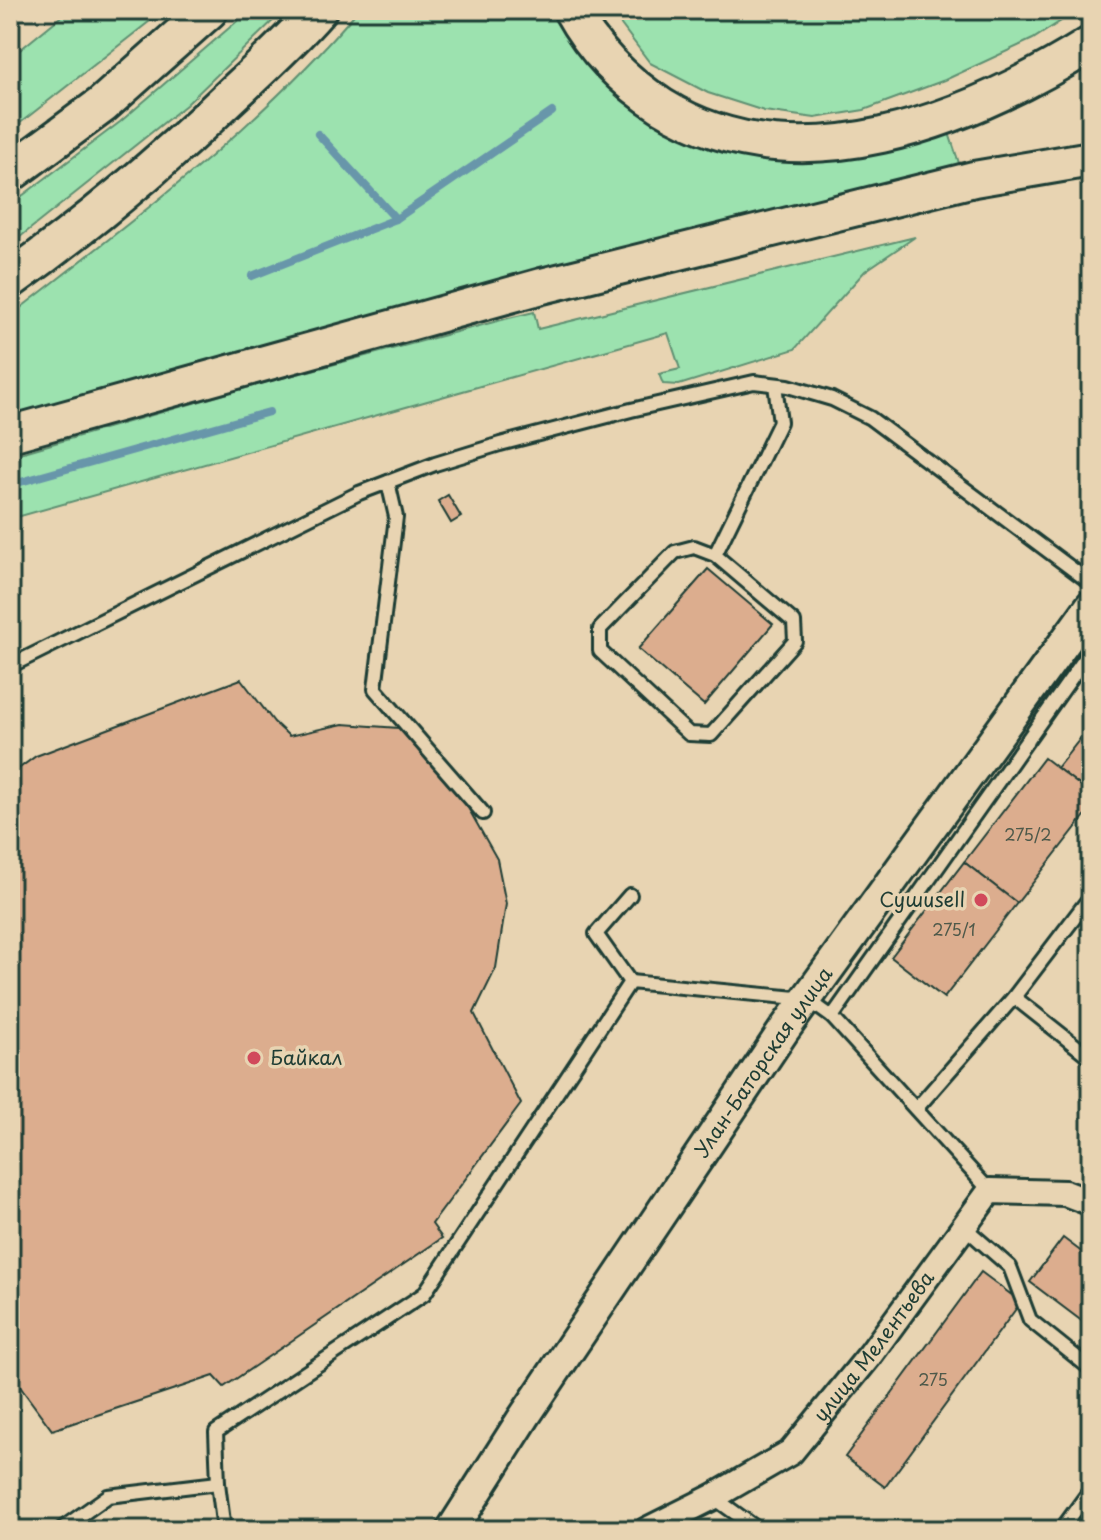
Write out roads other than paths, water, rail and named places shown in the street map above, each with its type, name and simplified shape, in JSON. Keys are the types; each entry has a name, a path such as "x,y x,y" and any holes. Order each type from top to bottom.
{"main road":[{"path":"10,173 102,105 209,10"},
{"path":"10,280 112,201 199,127 296,36 318,10"},
{"path":"571,10 613,68 667,109 723,132 791,143 841,142 931,121 1020,84 1091,44"},
{"path":"10,434 542,286 974,179 1091,159"}],"street":[{"name":"Улан-Баторская улица","path":"452,1530 524,1417 807,999 1091,606"},
{"path":"990,1191 1065,1193 1091,1203"},
{"name":"улица Мелентьева","path":"647,1530 713,1497 791,1452 870,1355 990,1191"}],"lane":[{"path":"10,666 290,525 388,482 492,447 631,410 754,382 832,399 870,418 1091,583"},
{"path":"715,555 780,422 775,385"},
{"path":"388,482 396,517 375,689 483,813"},
{"path":"694,547 715,555 794,622 795,641 711,735 689,734 600,651 600,629 675,552 694,547"},
{"path":"832,1017 1091,650"},
{"path":"630,895 596,934 630,982 807,999 832,1017 990,1191"},
{"path":"916,1109 1014,997 1091,896"},
{"path":"224,1530 216,1432 424,1294 630,982"},
{"path":"1014,997 1091,1058"},
{"path":"962,1226 1010,1267 1030,1320 1091,1369"},
{"path":"60,1530 108,1496 218,1483"},
{"path":"1061,1530 1091,1489"},
{"path":"713,1497 759,1530"}],"waterway":[{"path":"252,276 396,219 552,112"},
{"path":"318,134 396,219"},
{"path":"10,485 269,412"}],"place":[{"name":"Сушиsell","path":"981,900"},
{"name":"Байкал","path":"254,1058"}]}
